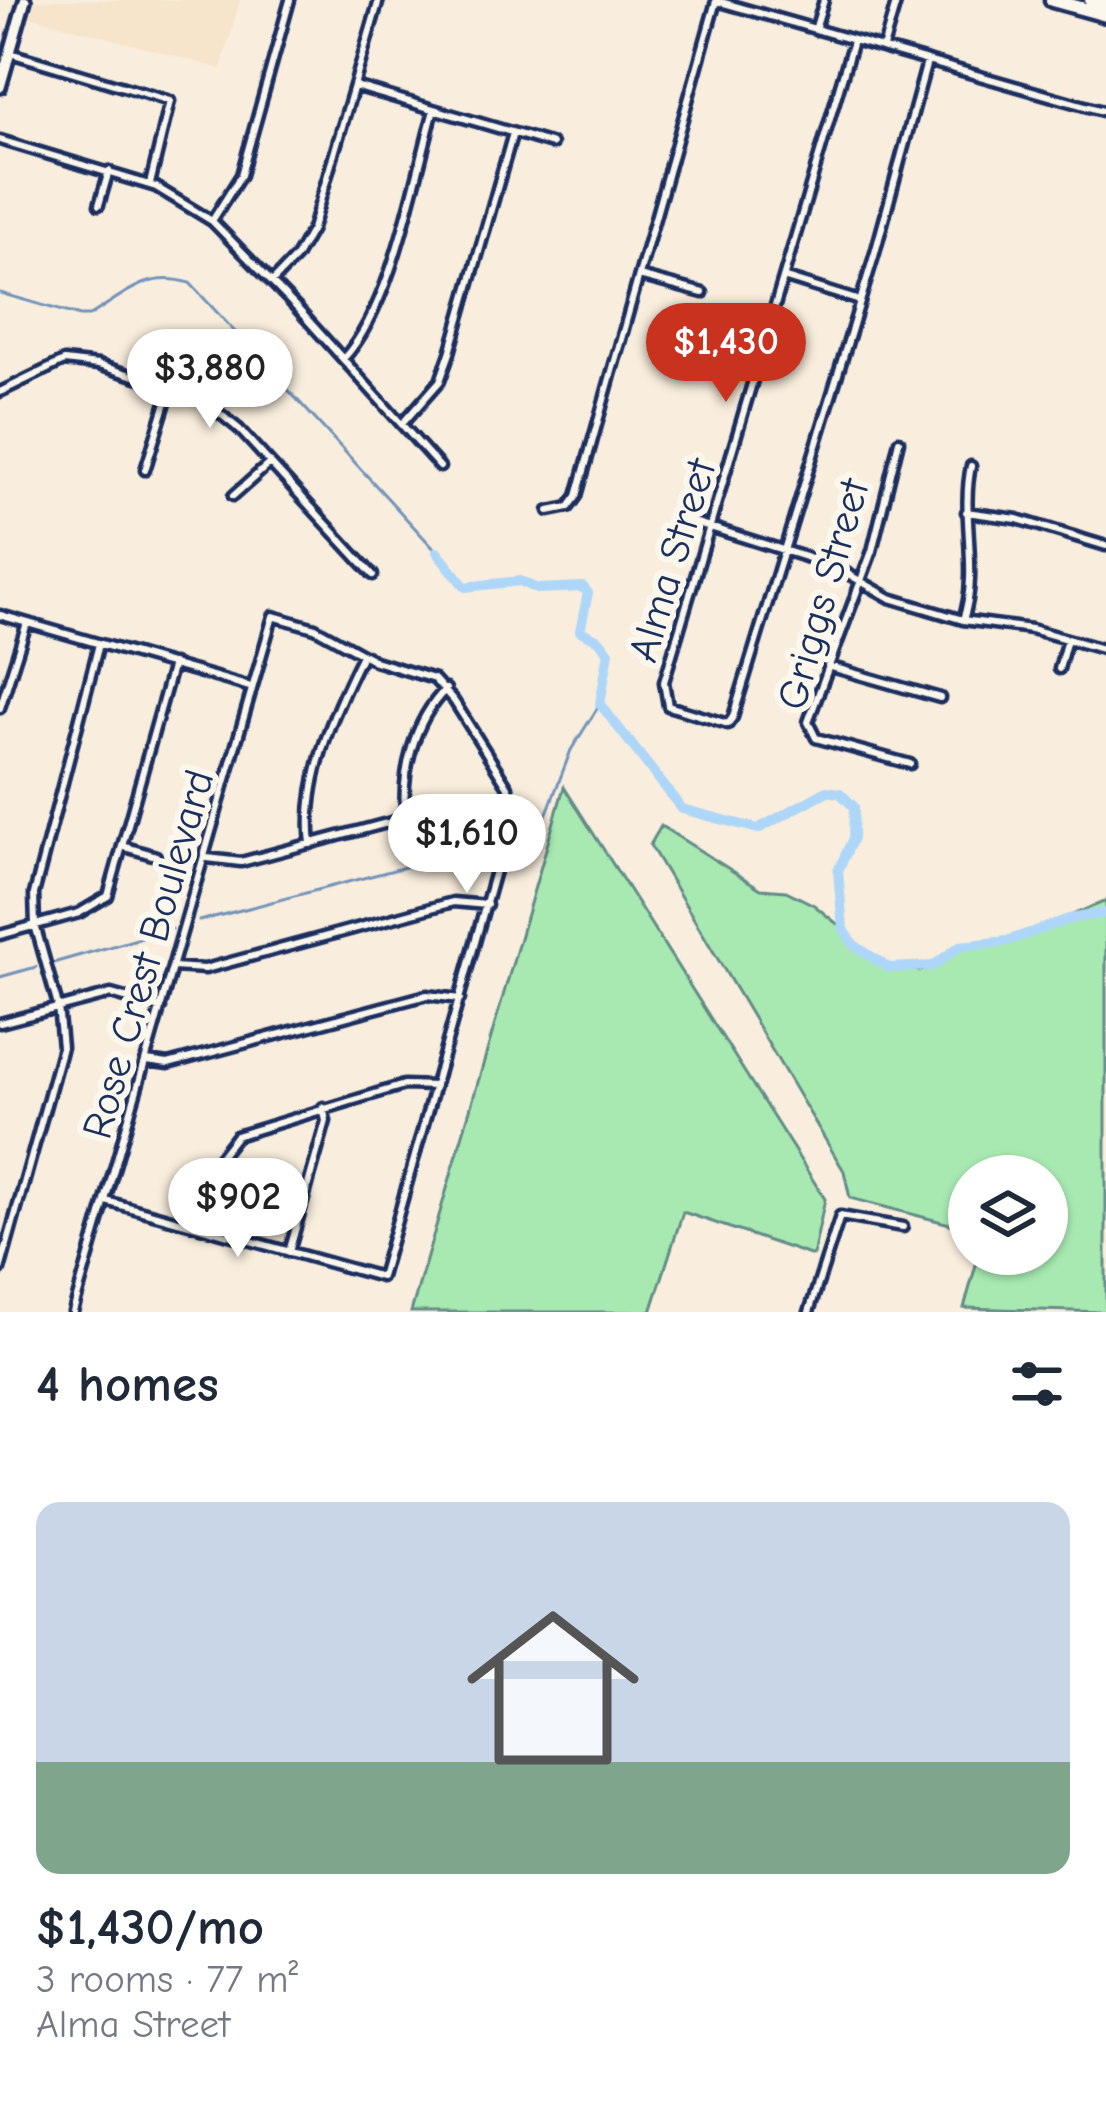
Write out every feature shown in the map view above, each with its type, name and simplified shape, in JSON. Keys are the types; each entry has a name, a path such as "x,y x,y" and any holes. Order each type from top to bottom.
{"highway":[{"path":"1052,0 1106,15"},
{"path":"1090,0 1106,5"}],"main road":[{"path":"0,87 25,0"}],"street":[{"path":"212,221 241,175 290,0"},
{"path":"272,282 312,229 379,0"},
{"path":"549,511 569,507 577,496 715,0 1106,112"},
{"path":"748,10 751,0"},
{"path":"815,30 824,0"},
{"path":"883,50 897,0"},
{"name":"Alma Street","path":"784,550 728,724 668,706 663,690 853,41"},
{"path":"10,53 170,101 150,185"},
{"path":"784,550 927,62"},
{"path":"355,86 552,144"},
{"path":"344,359 365,334 379,300 434,110"},
{"path":"402,424 440,380 513,133"},
{"path":"0,140 150,185 212,221 440,467"},
{"path":"99,205 109,171"},
{"path":"639,276 703,292"},
{"path":"786,278 860,301"},
{"path":"143,380 154,344"},
{"path":"0,392 64,361 98,365 197,395 221,412 373,575"},
{"path":"146,470 171,386"},
{"name":"Griggs Street","path":"899,441 872,551 808,722 812,735 910,764"},
{"path":"233,496 270,463"},
{"path":"963,620 971,588 966,512 971,466"},
{"path":"966,512 1016,519 1106,546"},
{"path":"679,518 834,566 890,598 963,620 1106,650"},
{"path":"0,615 252,687"},
{"name":"Rose Crest Boulevard","path":"74,1310 273,616 315,628 362,656"},
{"path":"1,703 27,623"},
{"path":"1059,669 1067,639"},
{"path":"0,1270 59,1066 58,1006 34,925 38,863 99,644"},
{"path":"106,1201 382,1277 487,905 511,801 508,787 446,689 423,673 362,656 336,709 307,812 310,844"},
{"path":"0,935 105,900 172,664"},
{"path":"828,666 940,698"},
{"path":"206,859 241,862 406,818 404,784 424,715 446,689"},
{"path":"122,846 156,856"},
{"path":"173,967 205,969 453,902 487,905"},
{"path":"0,1023 111,994 161,1008"},
{"path":"147,1061 168,1064 427,995 460,999"},
{"path":"200,1227 226,1145 247,1130 404,1085 435,1085"},
{"path":"289,1252 326,1120 323,1107"},
{"path":"809,1312 840,1216 903,1227"}],"shaded area":[{"path":"35,0 240,0 221,69 30,16"}],"green space":[{"path":"564,787 825,1199 813,1256 683,1212 651,1312 411,1312"},
{"path":"661,826 761,889 786,891 814,905 841,927 854,948 879,963 919,971 933,968 954,947 1007,942 1106,901 1106,1312 964,1308 973,1275 1068,1275 1068,1155 948,1155 948,1224 850,1198 844,1171 650,845"}],"waterway":[{"path":"0,293 89,316 148,282 190,283 437,552"},
{"path":"437,552 465,587 520,581 537,589 583,587 588,593 580,631 599,640 609,652 600,704 682,809 758,829 827,791 840,793 854,807 853,838 838,871 843,928 854,945 889,968 933,966 960,946 1007,941 1069,919 1106,913"},
{"path":"517,837 542,826 571,750 600,704"},
{"path":"199,921 493,844"},
{"path":"53,963 172,929"},
{"path":"0,977 36,967"}]}
